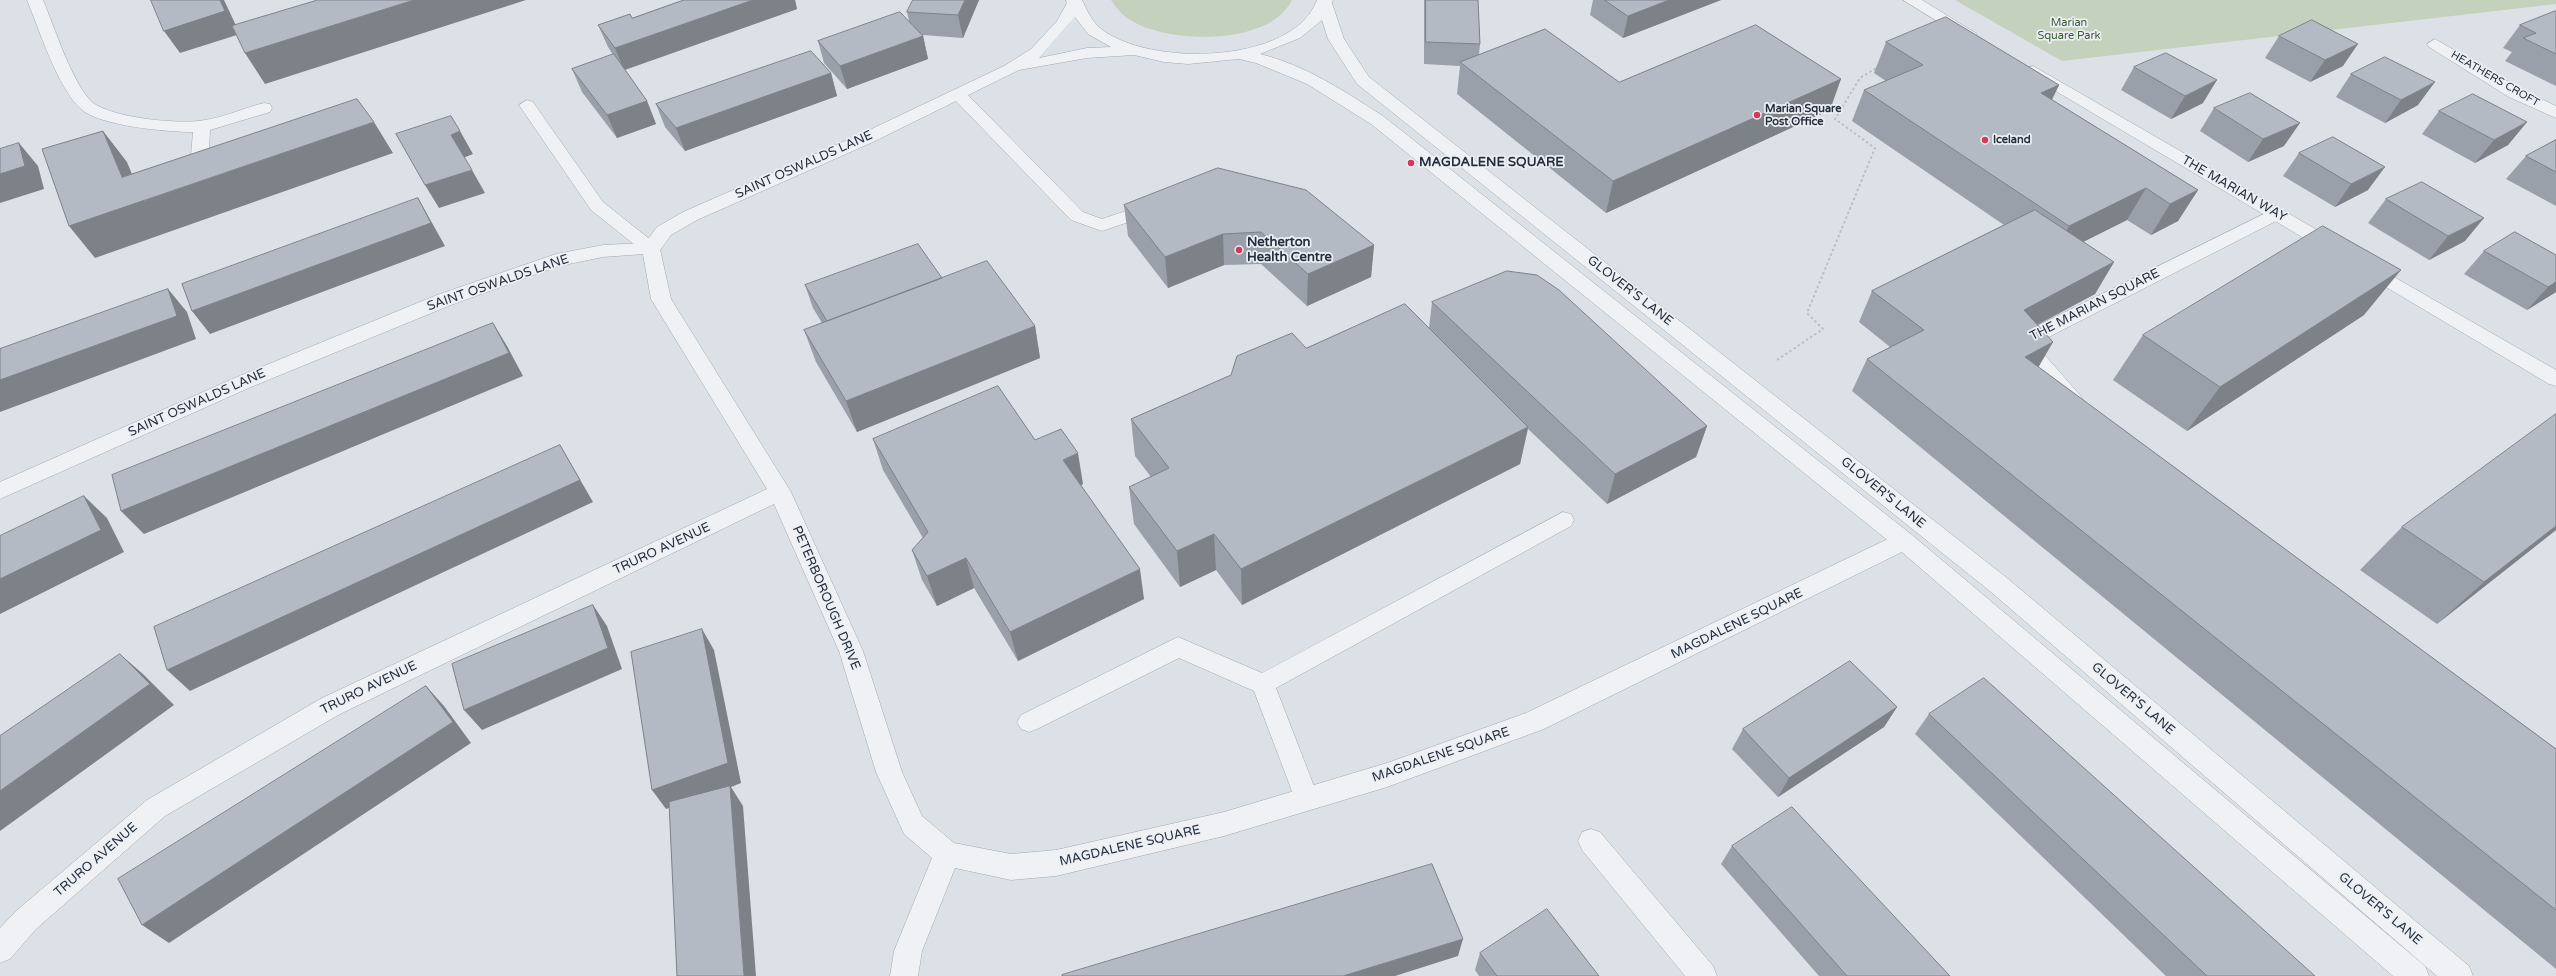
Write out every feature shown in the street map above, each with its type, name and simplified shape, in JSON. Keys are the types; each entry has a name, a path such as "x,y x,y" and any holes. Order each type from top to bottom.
{"street":[{"path":"35,0 71,82 87,105 106,114 151,123 202,126 264,108"},
{"path":"1911,0 1982,41"},
{"path":"1075,1 1081,17 1098,34 1136,51 1181,58 1216,58 1242,55 1292,36 1316,20 1325,1"},
{"name":"SAINT OSWALDS LANE","path":"0,491 244,382 444,300 556,260 603,251 652,249 664,231 690,216 867,138 1010,69 1037,52 1063,23 1075,1"},
{"name":"GLOVER'S LANE","path":"1325,1 1336,39 1363,80 1999,585 2459,976"},
{"name":"HEATHERS CROFT","path":"2435,44 2515,92 2556,113"},
{"name":"SAINT OSWALDS LANE","path":"1010,69 1087,53 1136,51"},
{"name":"GLOVER'S LANE","path":"1242,55 1268,60 1317,81 1377,120 1904,541 2415,976"},
{"name":"THE MARIAN WAY","path":"2016,61 2556,379"},
{"path":"200,155 202,126"},
{"name":"PETERBOROUGH DRIVE","path":"652,249 655,277 661,299 780,492 851,651 889,772 910,819 913,825 947,854"},
{"name":"TRURO AVENUE","path":"0,949 26,920 156,808 331,706 780,492"},
{"name":"MAGDALENE SQUARE","path":"947,854 1011,867 1056,863 1224,824 1387,775 1535,721 1904,541"},
{"path":"1591,841 1703,976"},
{"path":"904,976 908,951 947,854"}],"lane":[{"path":"958,94 1077,216 1102,225 1166,203"},
{"path":"527,105 596,206 652,249"},
{"name":"THE MARIAN SQUARE","path":"2086,415 2027,348 2024,341 2276,214"},
{"path":"1263,684 1563,520"},
{"path":"1029,722 1178,647 1263,684 1307,799"}],"path":[{"path":"1744,382 1823,329 1807,313 1875,148 1835,119 1860,78 1878,66"}],"green space":[{"path":"1111,0 1292,0 1280,15 1263,26 1242,33 1194,37 1170,34 1149,29 1126,17"},
{"name":"Marian Square Park","path":"1955,0 2556,0 2556,4 2062,61"}],"building":[{"path":"151,0 220,0 225,11 164,31"},
{"path":"318,0 414,0 245,53 232,26"},
{"path":"684,0 753,0 615,48 598,25 630,14 632,18"},
{"path":"913,0 965,0 958,15 907,12"},
{"path":"1426,0 1478,0 1480,44 1426,42"},
{"path":"1605,0 1669,0 1628,16"},
{"path":"2555,11 2556,54 2523,38 2536,33 2520,25"},
{"path":"900,12 923,36 840,66 818,41"},
{"path":"1946,17 2059,85 2041,93 2198,190 2170,204 2146,188 2069,226 1864,90 1923,65 1886,42"},
{"path":"2312,20 2358,44 2325,60 2279,36"},
{"path":"1756,25 1841,79 1613,181 1460,62 1545,29 1619,82"},
{"path":"811,51 831,73 676,128 656,104"},
{"path":"2166,53 2217,80 2185,96 2134,67"},
{"path":"614,54 647,101 607,115 572,69"},
{"path":"2385,57 2435,82 2401,100 2351,74"},
{"path":"2250,93 2300,123 2263,139 2214,108"},
{"path":"2473,94 2527,122 2494,140 2439,111"},
{"path":"357,99 374,122 69,226 42,149 103,131 122,177"},
{"path":"451,116 460,131 451,135 472,170 425,185 396,134"},
{"path":"2333,137 2385,167 2351,184 2299,153"},
{"path":"2556,140 2556,172 2526,156"},
{"path":"19,143 25,166 0,174 0,149"},
{"path":"1218,168 1306,190 1374,245 1308,274 1261,232 1223,234 1165,257 1124,205"},
{"path":"2422,182 2484,218 2448,236 2386,199"},
{"path":"418,198 431,223 192,311 182,284"},
{"path":"2035,210 2114,262 2024,310 2053,342 2025,357 2556,749 2556,910 1867,359 1924,330 1872,291"},
{"path":"2323,226 2401,270 2220,387 2143,335"},
{"path":"2515,232 2556,255 2556,282 2548,287 2484,251"},
{"path":"918,244 942,278 827,321 805,285"},
{"path":"987,261 1035,326 846,401 804,330"},
{"path":"1507,271 1537,275 1559,290 1707,426 1615,474 1432,302"},
{"path":"168,289 177,316 0,380 0,349"},
{"path":"1405,304 1528,427 1241,569 1214,534 1177,551 1129,487 1169,468 1131,419 1231,375 1237,356 1292,333 1306,348"},
{"path":"493,323 509,353 121,511 112,475"},
{"path":"998,386 1035,440 1061,429 1078,453 1063,460 1140,569 1010,632 966,558 927,576 912,550 928,532 873,439"},
{"path":"2556,414 2556,526 2484,582 2402,527"},
{"path":"560,445 580,480 167,670 154,627"},
{"path":"84,496 101,530 0,579 0,536"},
{"path":"593,605 608,648 464,710 452,664"},
{"path":"702,629 728,763 652,790 631,652"},
{"path":"120,654 150,684 0,791 0,736"},
{"path":"1850,661 1897,707 1789,778 1743,729"},
{"path":"1984,678 2315,976 2207,976 1929,714"},
{"path":"426,686 453,722 142,925 118,879"},
{"path":"730,786 744,976 677,976 669,802"},
{"path":"1792,807 1950,976 1847,976 1732,846"},
{"path":"1432,864 1463,939 1343,976 1062,976 1062,975"},
{"path":"1547,909 1599,976 1497,976 1480,953"}],"place":[{"name":"Marian Square Post Office","path":"1757,115"},
{"name":"Iceland","path":"1985,140"},
{"name":"MAGDALENE SQUARE","path":"1411,163"},
{"name":"Netherton Health Centre","path":"1239,250"}]}
